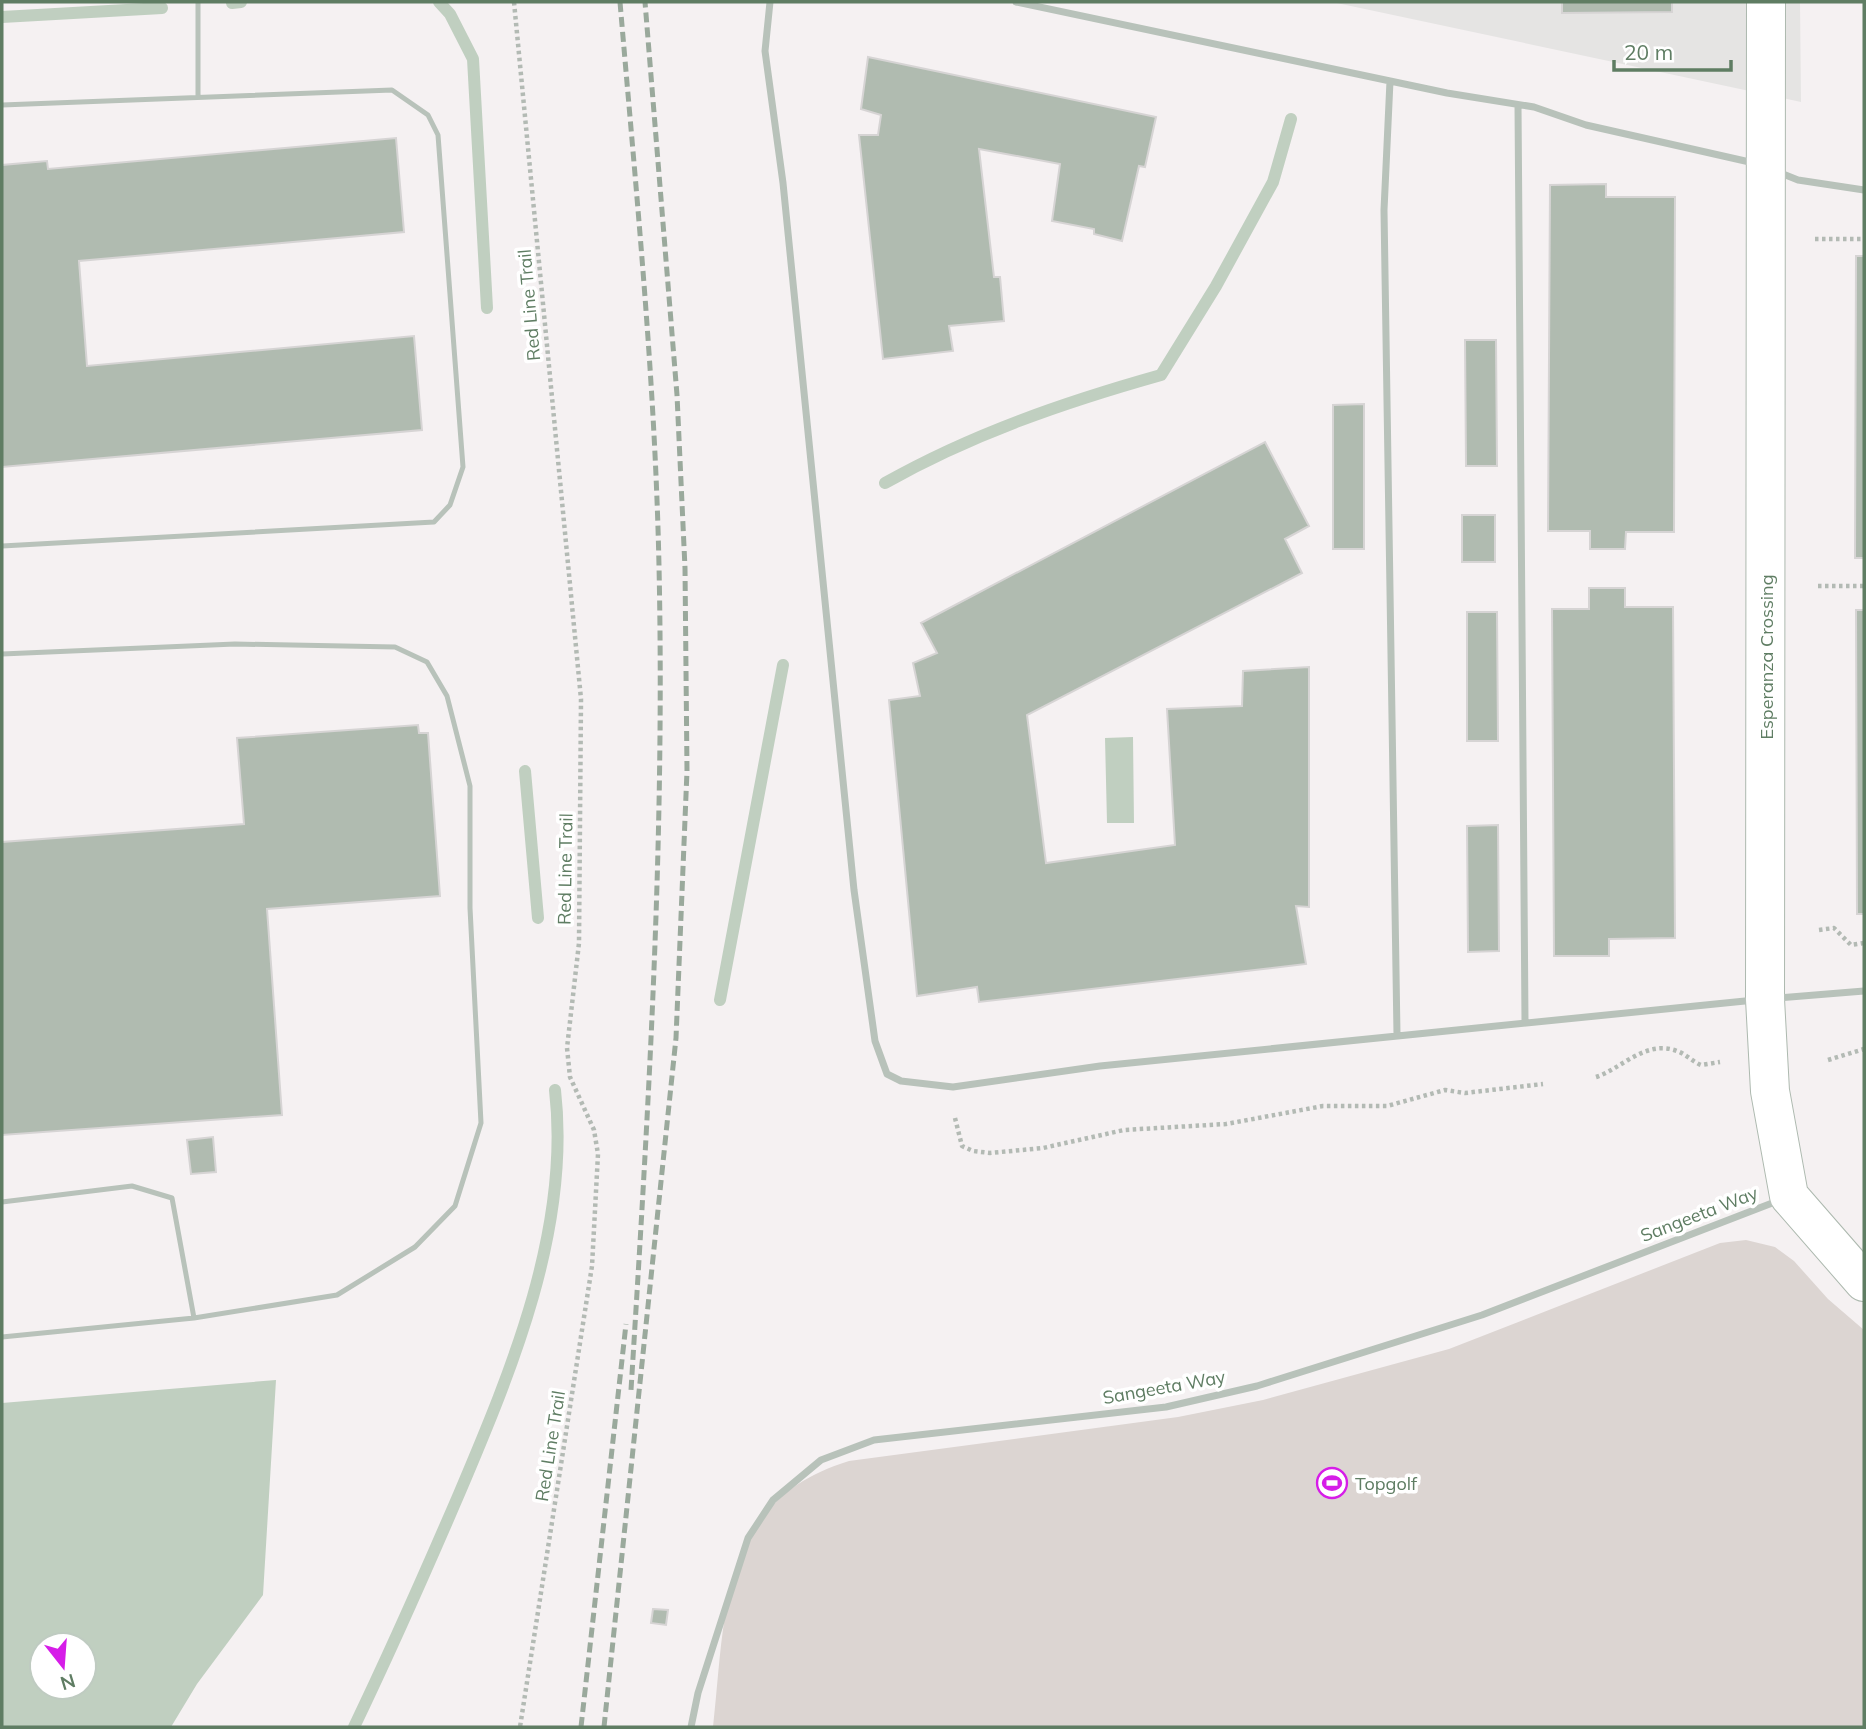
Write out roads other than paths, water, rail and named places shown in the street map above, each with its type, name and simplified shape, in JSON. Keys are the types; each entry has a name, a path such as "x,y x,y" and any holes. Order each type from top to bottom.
{"street":[{"path":"770,2 765,51 783,183 851,863 875,1041 887,1074 901,1081 953,1087 1100,1066 1525,1022 1864,991"},
{"path":"1016,2 1518,105 1586,125 1766,166 1798,180 1864,190"},
{"name":"Esperanza Crossing","path":"1766,2 1765,999 1770,1091 1789,1196"},
{"path":"1391,81 1384,210 1397,1035"},
{"path":"1518,105 1525,1022"},
{"path":"1789,1196 1864,1282"},
{"name":"Sangeeta Way","path":"691,1727 698,1693 748,1538 773,1500 821,1460 874,1440 1166,1407 1256,1387 1482,1315 1746,1215 1789,1196"}],"lane":[{"path":"198,2 198,97"},
{"path":"2,105 391,90 428,115 438,135 463,467 450,505 434,522 2,547"},
{"path":"2,654 235,644 395,647 427,662 447,696 470,786 470,908 481,1123 455,1206 415,1247 337,1295 194,1318 2,1337"},
{"path":"2,1202 132,1186 172,1198 194,1318"}],"waterway":[{"path":"232,3 241,2"},
{"path":"439,2 450,14 473,59 487,308"},
{"path":"2,17 162,8"},
{"path":"885,483 985,434 1090,396 1161,375 1216,286 1273,182 1291,119"},
{"path":"720,1000 783,665"},
{"path":"525,771 538,918"},
{"path":"354,1727 459,1494 517,1348 546,1246 554,1194 558,1142 555,1090"}],"railway":[{"path":"620,2 653,425 660,669 654,979 631,1390"},
{"path":"604,1727 676,1038 687,771 685,568 677,395 645,2"},
{"path":"581,1727 626,1324"}],"place":[{"name":"Topgolf","path":"1332,1483"}]}
